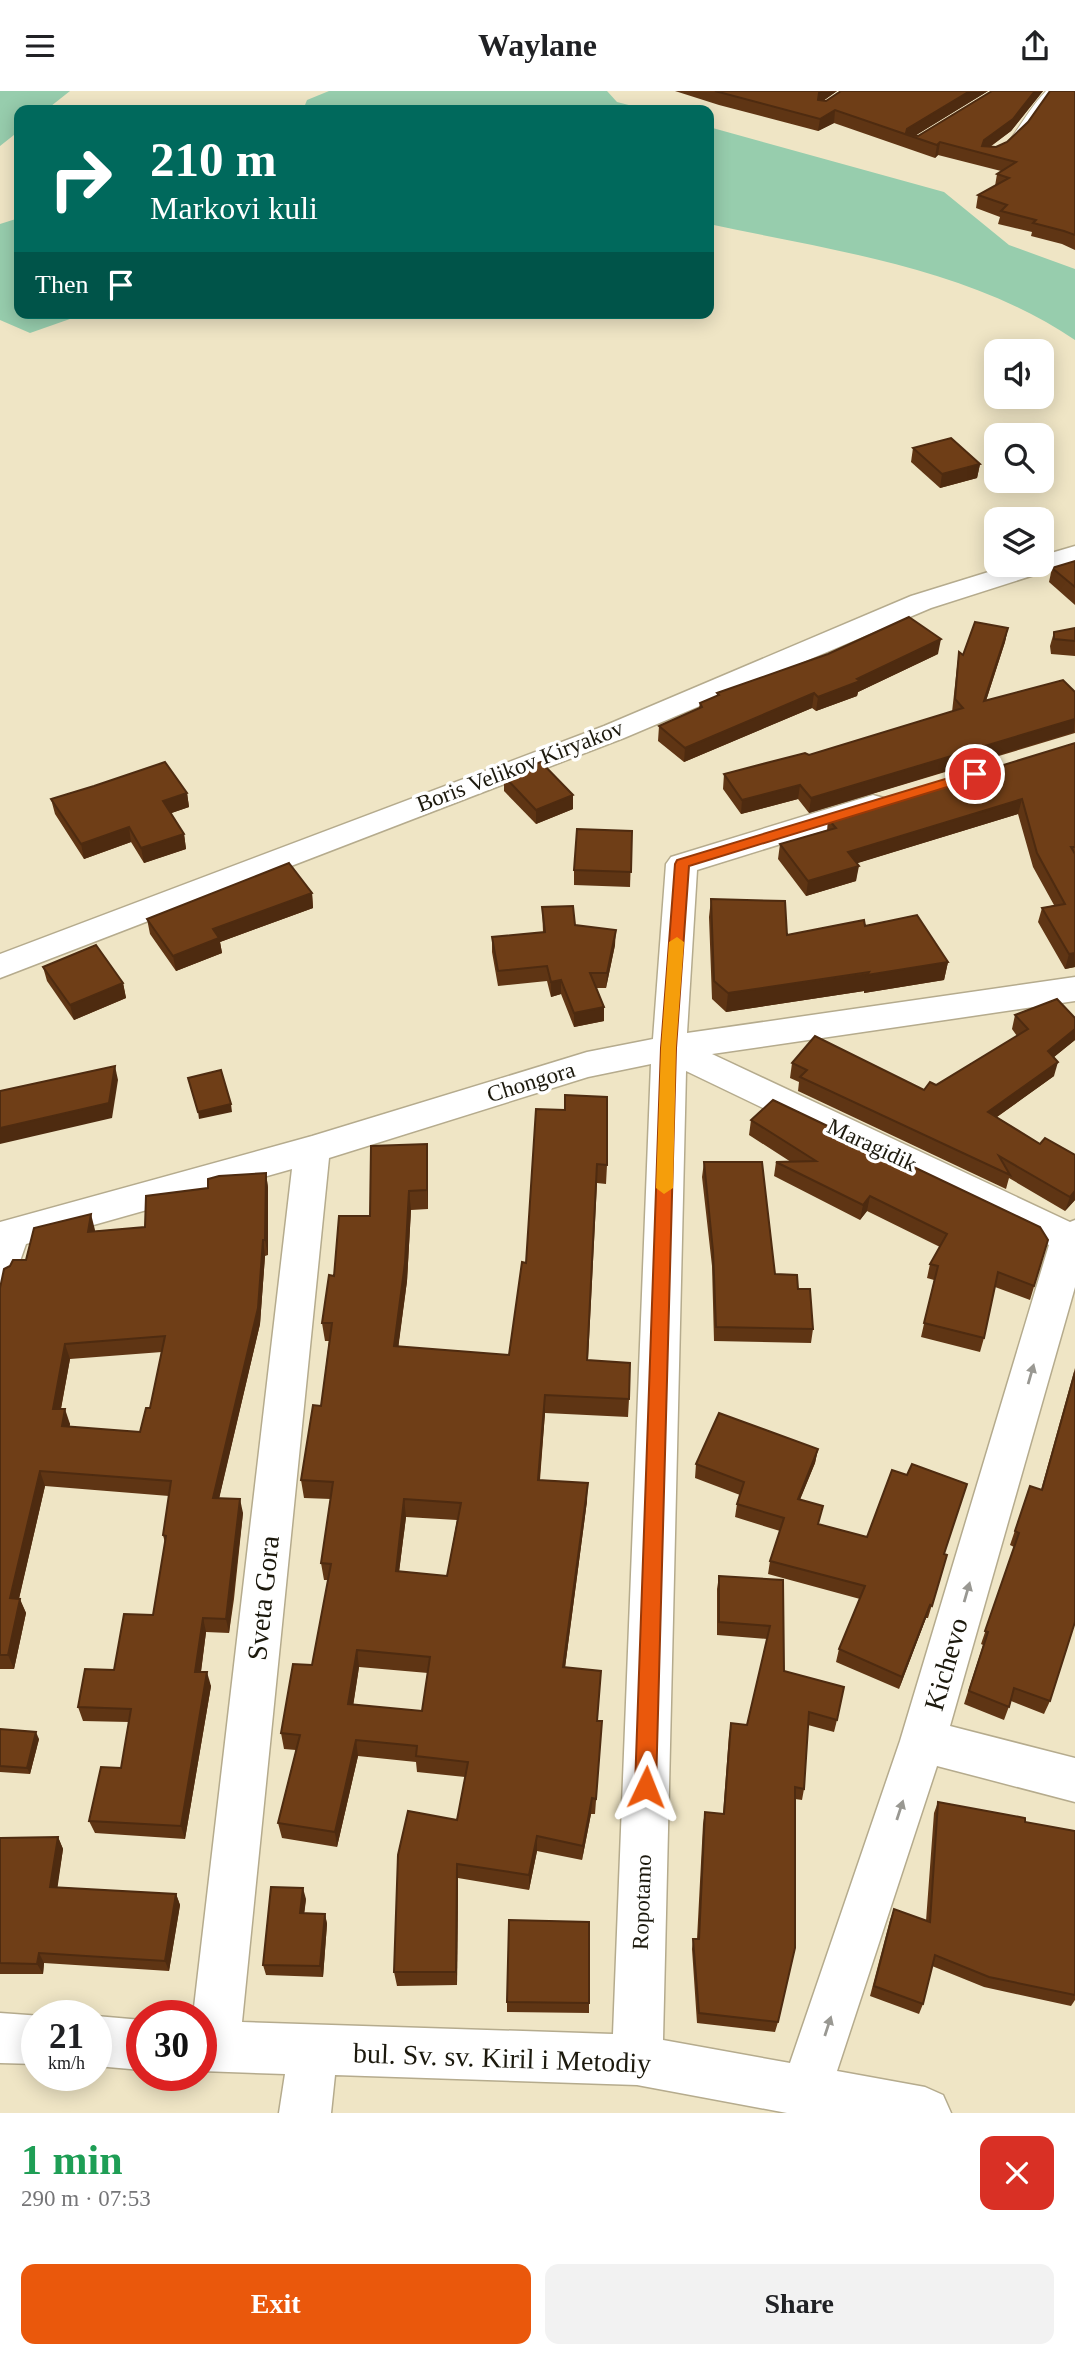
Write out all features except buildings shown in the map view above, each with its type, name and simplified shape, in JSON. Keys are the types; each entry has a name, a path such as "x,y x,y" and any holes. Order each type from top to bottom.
{"street":[{"name":"Boris Velikov Kiryakov","path":"1054,561 1075,554"},
{"name":"Boris Velikov Kiryakov","path":"0,967 461,788 614,732 921,602 1001,577"},
{"name":"Ropotamo","path":"637,2060 669,1048 682,864 894,799"},
{"name":"Chongora","path":"3,1248 587,1065 669,1048 1075,989"},
{"name":"Maragidik","path":"669,1048 1074,1238"},
{"name":"Sveta Gora","path":"213,2000 312,1150"},
{"name":"Kichevo","path":"806,2090 923,1741 1074,1238"},
{"path":"923,1741 1075,1780"},
{"path":"0,2038 21,2039"},
{"name":"bul. Sv. sv. Kiril i Metodiy","path":"217,2045 637,2060 925,2113"},
{"path":"305,2113 313,2050"}],"lane":[{"path":"1007,146 1018,138 1036,106 1051,91"}],"green space":[{"path":"0,91 70,91 52,105 14,105 14,135 0,146"},
{"path":"329,91 607,91 617,102 629,105 305,105 307,100"},
{"path":"714,128 944,192 1009,245 1075,269 1075,340 1033,315 990,295 944,278 851,253 714,225"},
{"path":"14,220 14,319 70,319 30,333 0,320 0,224"}],"slow traffic":[{"path":"664,1188 669,1048 677,942"}],"route":[{"path":"646,1787 669,1048 682,864 975,774"}]}
